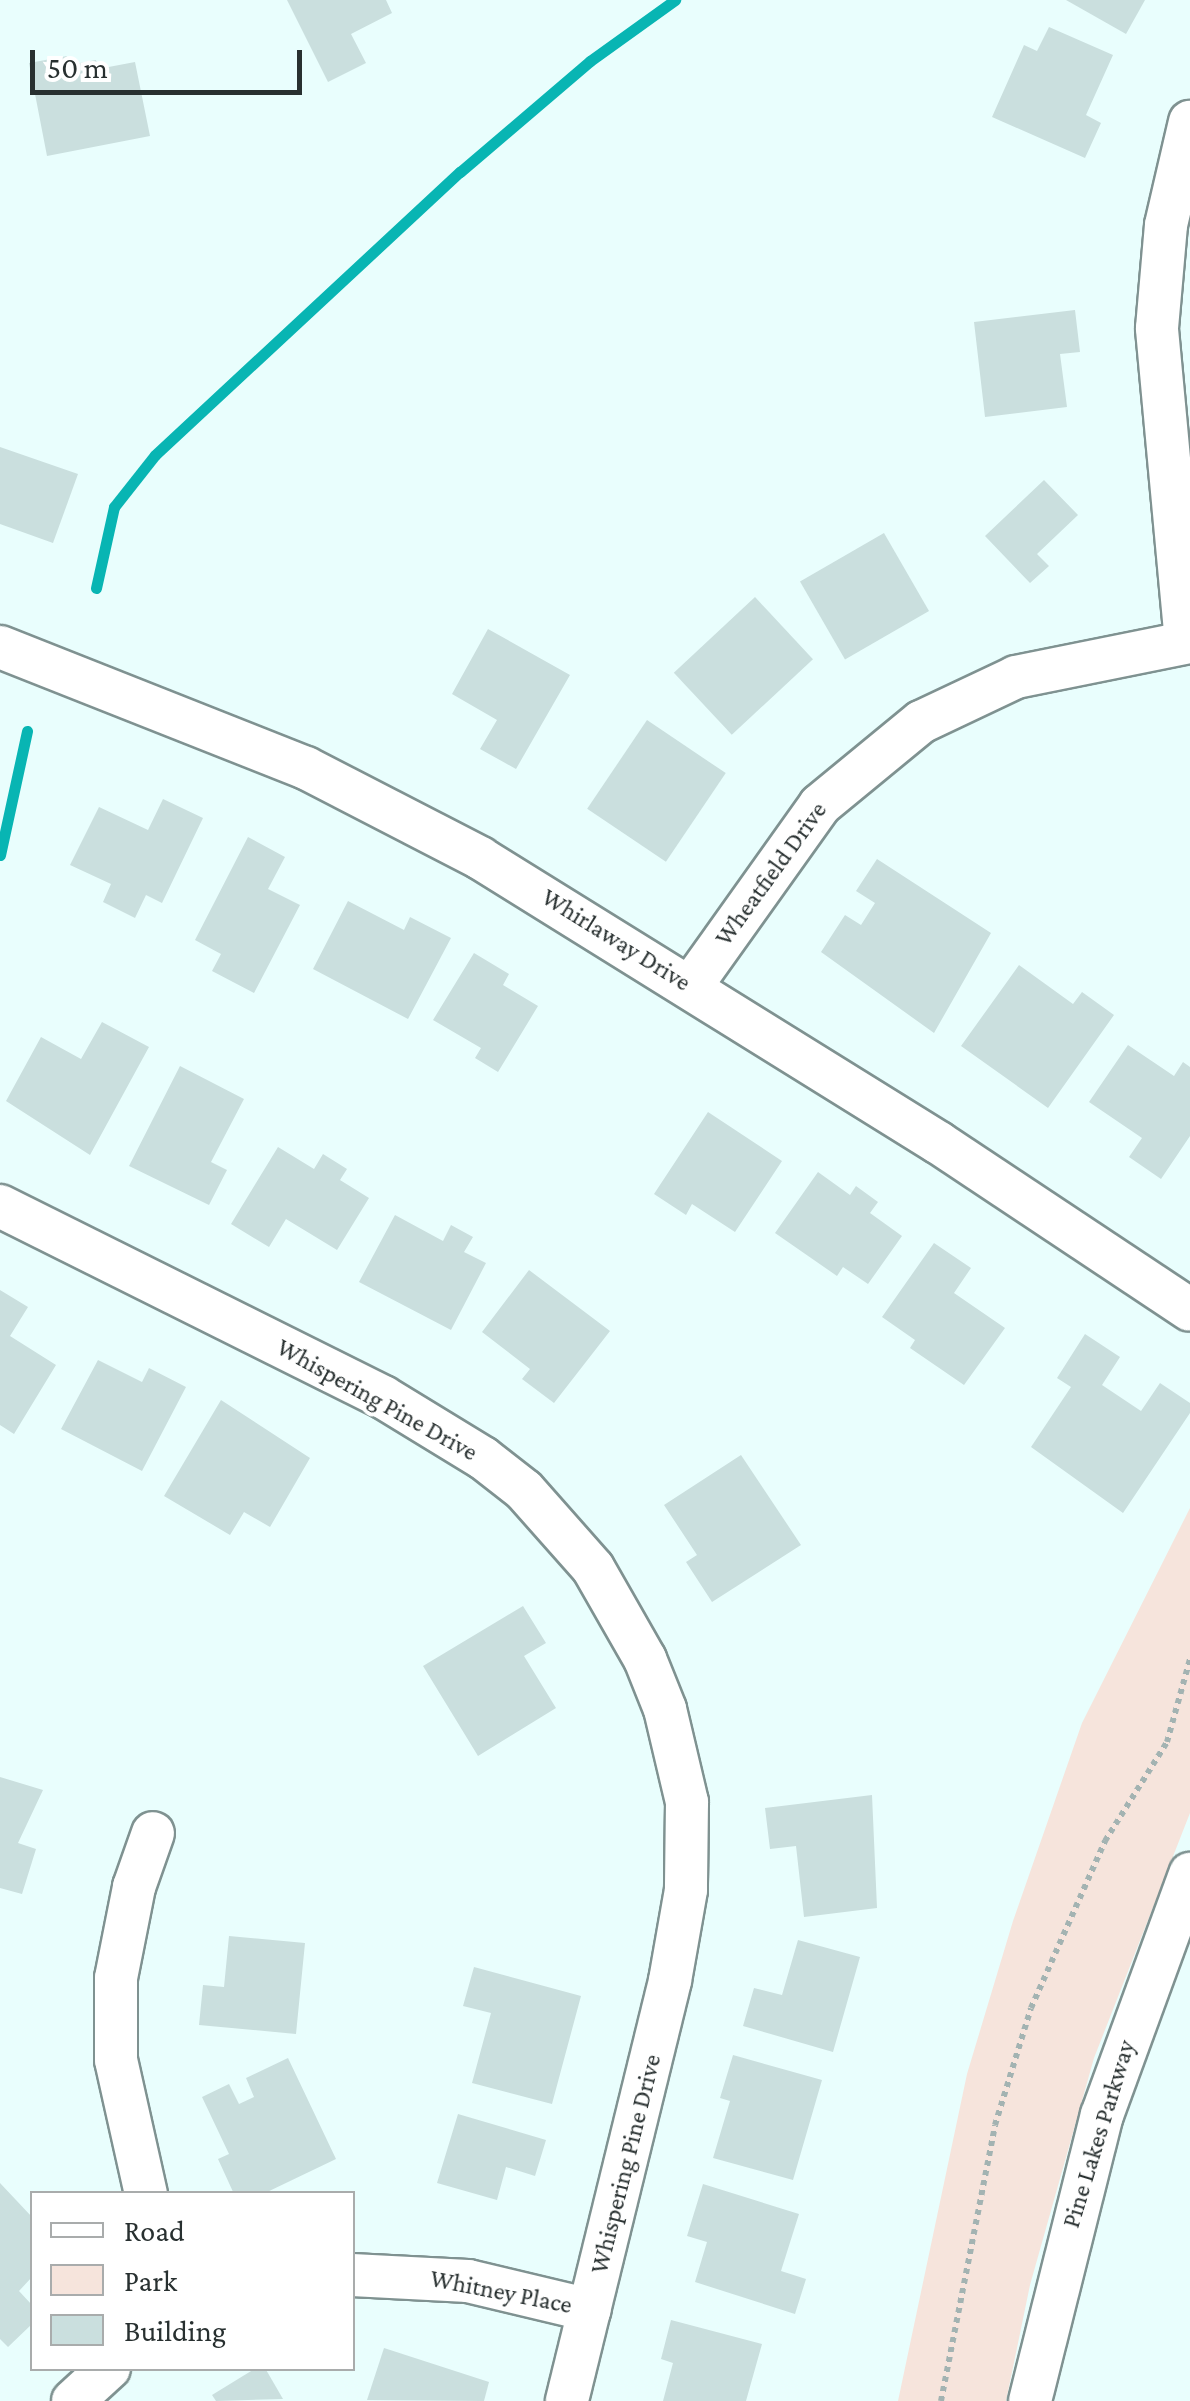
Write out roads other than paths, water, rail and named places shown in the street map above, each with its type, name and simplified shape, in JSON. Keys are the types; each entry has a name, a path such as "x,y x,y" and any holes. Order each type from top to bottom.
{"street":[{"path":"1188,642 1158,328 1166,225 1190,122"},
{"name":"Wheatfield Drive","path":"691,986 820,804 921,722 1016,677 1188,642"},
{"name":"Whirlaway Drive","path":"0,647 147,700 378,803 691,986 1190,1310"},
{"name":"Whispering Pine Drive","path":"0,1206 448,1435 524,1490 593,1568 623,1616 665,1708 679,1760 687,1802 686,1890 670,1981 568,2401"},
{"path":"145,2191 116,2060 116,1978 134,1887 154,1832"},
{"name":"Pine Lakes Parkway","path":"1030,2401 1102,2115 1190,1874"},
{"name":"Whitney Place","path":"355,2276 468,2282 590,2310"},
{"path":"73,2401 106,2371"}],"waterway":[{"path":"96,588 114,507 155,455 460,172 590,61 675,0"},
{"path":"0,855 27,731"}]}
